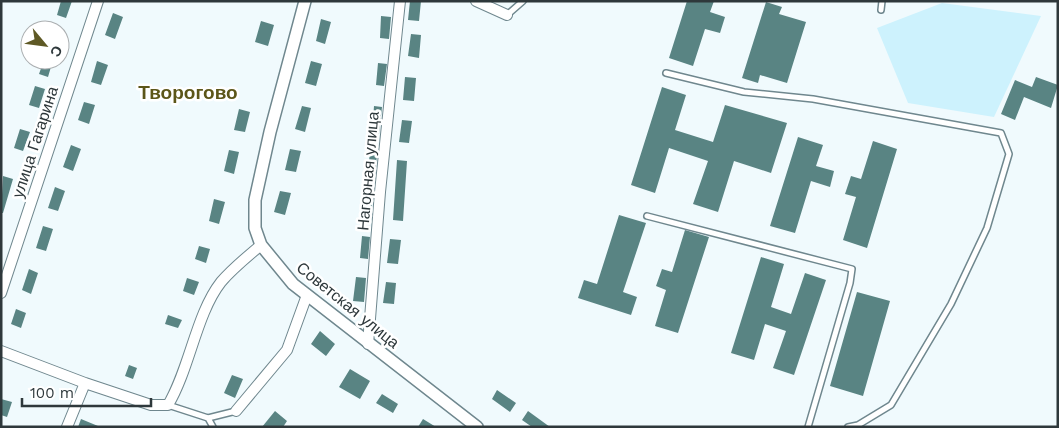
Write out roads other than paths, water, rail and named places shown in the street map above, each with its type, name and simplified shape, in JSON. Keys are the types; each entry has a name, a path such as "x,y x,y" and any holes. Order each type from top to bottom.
{"street":[{"name":"улица Гагарина","path":"1,293 98,1"},
{"name":"Советская улица","path":"305,1 270,132 255,200 255,228 261,245 274,264 307,295 472,425"},
{"name":"Нагорная улица","path":"368,344 380,192 400,1"},
{"path":"476,1 507,15"},
{"path":"1,351 85,383 151,404 168,405 178,389 208,305 220,283 261,245"},
{"path":"236,411 287,350 307,295"},
{"path":"67,427 85,383"}],"lane":[{"path":"507,15 523,1"},
{"path":"881,10 882,1"},
{"path":"666,73 744,92 814,99 1001,133 1010,154 987,228 951,304 892,405 858,425 848,427"},
{"path":"647,216 852,269 850,283 808,427"},
{"path":"168,405 208,418 236,411"},
{"path":"208,418 213,427"}],"district":[{"name":"Творогово","path":"188,92"}]}
